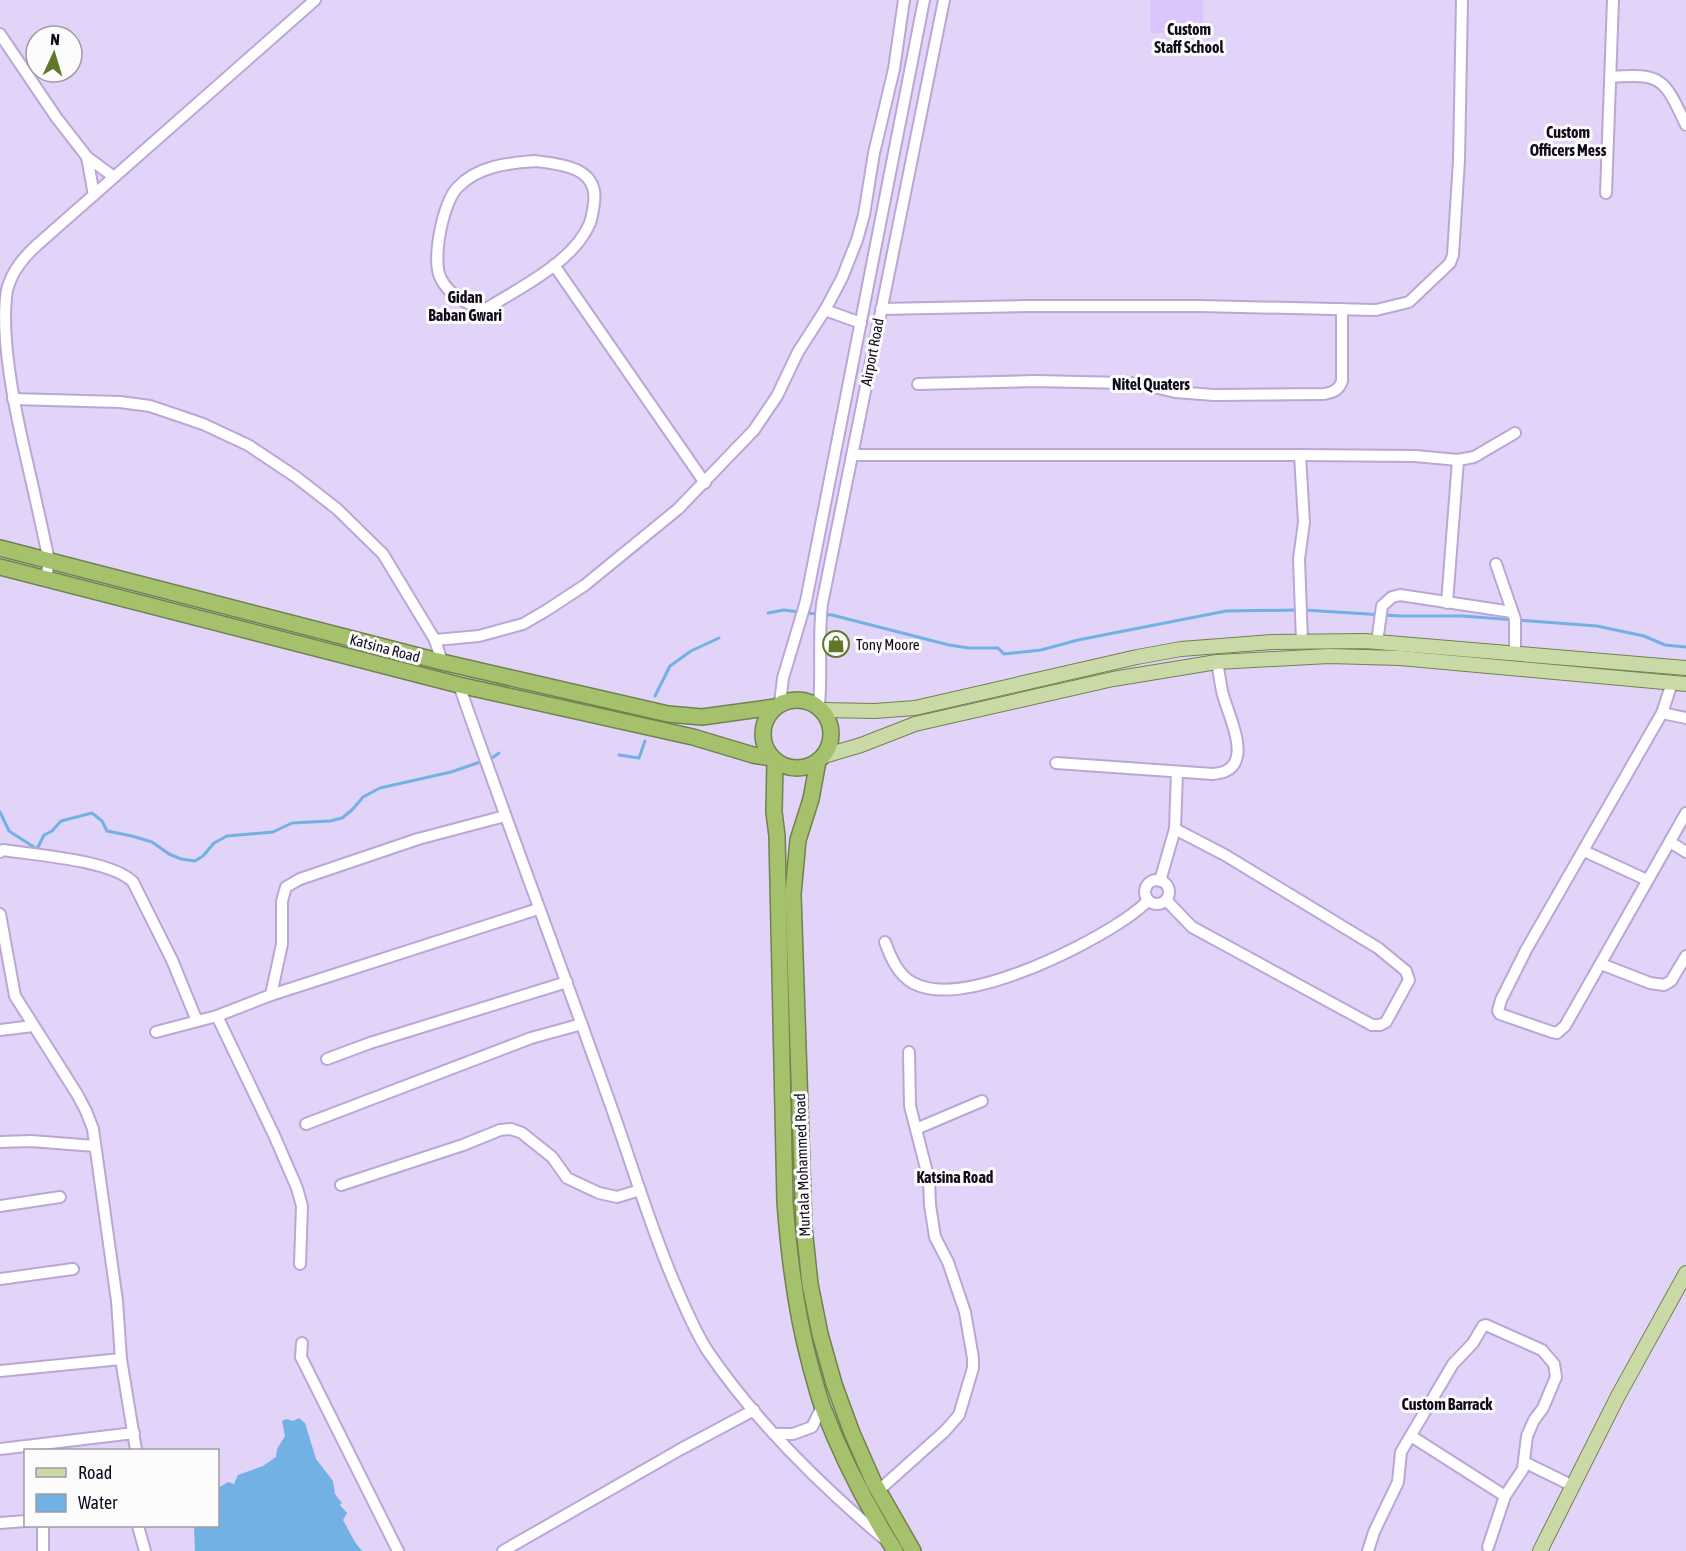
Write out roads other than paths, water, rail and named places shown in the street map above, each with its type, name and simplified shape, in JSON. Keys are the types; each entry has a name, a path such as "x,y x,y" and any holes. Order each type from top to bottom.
{"highway":[{"name":"Katsina Road","path":"0,548 441,662 685,716 702,717 777,705"},
{"name":"Katsina Road","path":"0,567 459,685 693,737 773,760"},
{"path":"797,699 820,708 829,722 832,733 830,745 821,758 807,767 795,768 773,760 764,745 762,733 765,721 777,705 797,699"},
{"name":"Murtala Mohammed Road","path":"821,758 798,840 794,884 804,1227 810,1284 820,1334 834,1384 852,1433 878,1491 914,1551"},
{"name":"Murtala Mohammed Road","path":"773,760 777,836 785,1201 795,1298 822,1407 864,1499 893,1547"}],"main road":[{"path":"820,708 875,711 915,708 1137,657 1226,645 1302,640 1377,642 1515,652 1686,668"},
{"path":"821,758 915,724 1113,679 1217,662 1329,656 1400,658 1679,683"},
{"path":"1540,1551 1618,1396 1686,1273"}],"street":[{"path":"46,579 49,561 9,373 5,324 7,293 12,275 26,255 315,0"},
{"path":"435,640 479,636 523,624 585,585 678,509 754,430 777,396 798,352 825,310 857,240 894,69 904,0"},
{"name":"Airport Road","path":"777,705 806,601 924,0"},
{"name":"Airport Road","path":"820,708 819,630 822,604 944,0"},
{"path":"881,309 1050,306 1376,310 1409,302 1452,259 1459,160 1462,0"},
{"path":"1606,193 1613,0"},
{"path":"0,34 56,117 87,157 114,177"},
{"path":"1611,77 1655,78 1667,90 1686,125"},
{"path":"87,157 94,195"},
{"path":"535,161 576,168 589,179 595,196 590,225 572,250 554,265 486,309 475,307 457,296 441,279 438,257 443,218 448,201 458,187 478,173 502,163 535,161"},
{"path":"554,265 705,483"},
{"path":"918,384 1035,381 1125,382 1175,392 1214,395 1324,394 1334,392 1340,387 1342,381 1342,309"},
{"path":"825,310 861,323"},
{"path":"13,399 120,402 150,406 203,424 248,445 296,477 337,509 383,554 435,640 441,662"},
{"path":"852,455 1300,455 1415,456 1458,460 1474,458 1515,433"},
{"path":"1300,455 1304,522 1299,559 1302,640"},
{"path":"1447,603 1458,460"},
{"path":"1496,564 1514,619 1515,652"},
{"path":"1377,642 1382,606 1386,600 1400,595 1447,603 1514,619"},
{"path":"1056,763 1178,772 1224,772 1233,765 1236,759 1235,736 1217,662"},
{"path":"1679,683 1526,950 1501,999 1500,1014 1557,1033 1565,1026 1686,813"},
{"path":"459,685 538,909 582,1024 656,1240 693,1325 706,1349 774,1434 850,1510 893,1547"},
{"path":"1662,713 1686,718"},
{"path":"1160,881 1175,829 1178,772"},
{"path":"271,995 282,944 282,901 286,887 300,879 418,839 506,816"},
{"path":"1166,900 1192,927 1372,1025 1386,1022 1409,980 1406,971 1378,948 1225,855 1175,829"},
{"path":"1670,842 1686,852"},
{"path":"1,849 84,863 126,875 132,882 172,960 197,1021"},
{"path":"1584,851 1647,880"},
{"path":"1150,882 1165,883 1168,890 1166,900 1159,904 1148,901 1145,887 1150,882"},
{"path":"885,942 896,966 913,983 939,989 974,986 1026,971 1082,945 1120,923 1148,901"},
{"path":"156,1032 217,1016 271,995 538,909"},
{"path":"0,914 15,996 86,1111 93,1129 117,1301 121,1359 136,1449"},
{"path":"1601,964 1664,986 1671,981 1686,956"},
{"path":"327,1059 370,1043 567,982"},
{"path":"217,1016 297,1188 302,1215 300,1264"},
{"path":"306,1124 531,1038 582,1024"},
{"path":"0,1030 33,1026"},
{"path":"878,1491 945,1431 959,1415 973,1368 965,1312 948,1262 935,1237 929,1180 910,1106 909,1052"},
{"path":"916,1129 982,1101"},
{"path":"341,1185 463,1145 500,1130 511,1129 522,1132 552,1157 567,1178 599,1193 617,1197 640,1190"},
{"path":"0,1142 94,1146"},
{"path":"0,1206 60,1197"},
{"path":"0,1279 73,1269"},
{"path":"1368,1551 1374,1532 1398,1482 1401,1452 1453,1364 1473,1343 1483,1326 1488,1325 1542,1350 1551,1358 1556,1370 1554,1384 1527,1436 1523,1469 1505,1496 1488,1547"},
{"path":"302,1343 301,1357 398,1551"},
{"path":"0,1371 121,1359"},
{"path":"774,1434 793,1434 812,1427 822,1407"},
{"path":"503,1551 754,1410"},
{"path":"0,1449 134,1433"},
{"path":"1411,1436 1505,1496"},
{"path":"1524,1461 1573,1486"},
{"path":"0,1522 24,1521"},
{"path":"43,1527 43,1551"},
{"path":"138,1527 145,1551"}],"water":[{"path":"299,1418 305,1423 316,1459 333,1481 335,1494 347,1513 343,1520 362,1551 195,1551 194,1527 219,1527 219,1487 228,1482 234,1484 238,1475 263,1466 276,1457 277,1449 285,1436 282,1421 286,1419 293,1421"}],"waterway":[{"path":"768,613 784,610 799,612"},
{"path":"805,613 832,615 949,645 998,648 1004,654 1041,650 1078,640 1226,611 1298,610"},
{"path":"1304,610 1400,616 1462,616 1597,626 1644,636 1665,645 1686,647"},
{"path":"655,696 670,666 691,651 719,638"},
{"path":"619,755 639,758 645,741"},
{"path":"0,812 9,831 37,849 44,835 52,831 61,821 92,813 102,821 107,831 152,842 169,854 195,861 203,856 214,843 227,836 273,832 292,823 342,818 363,797 380,788 451,772 492,758 499,753"}],"place":[{"name":"Tony Moore","path":"836,644"}],"district":[{"name":"Custom Staff School","path":"1189,38"},
{"name":"Custom Officers Mess","path":"1568,141"},
{"name":"Gidan Baban Gwari","path":"465,306"},
{"name":"Nitel Quaters","path":"1151,384"},
{"name":"Katsina Road","path":"955,1177"},
{"name":"Custom Barrack","path":"1447,1404"}]}
